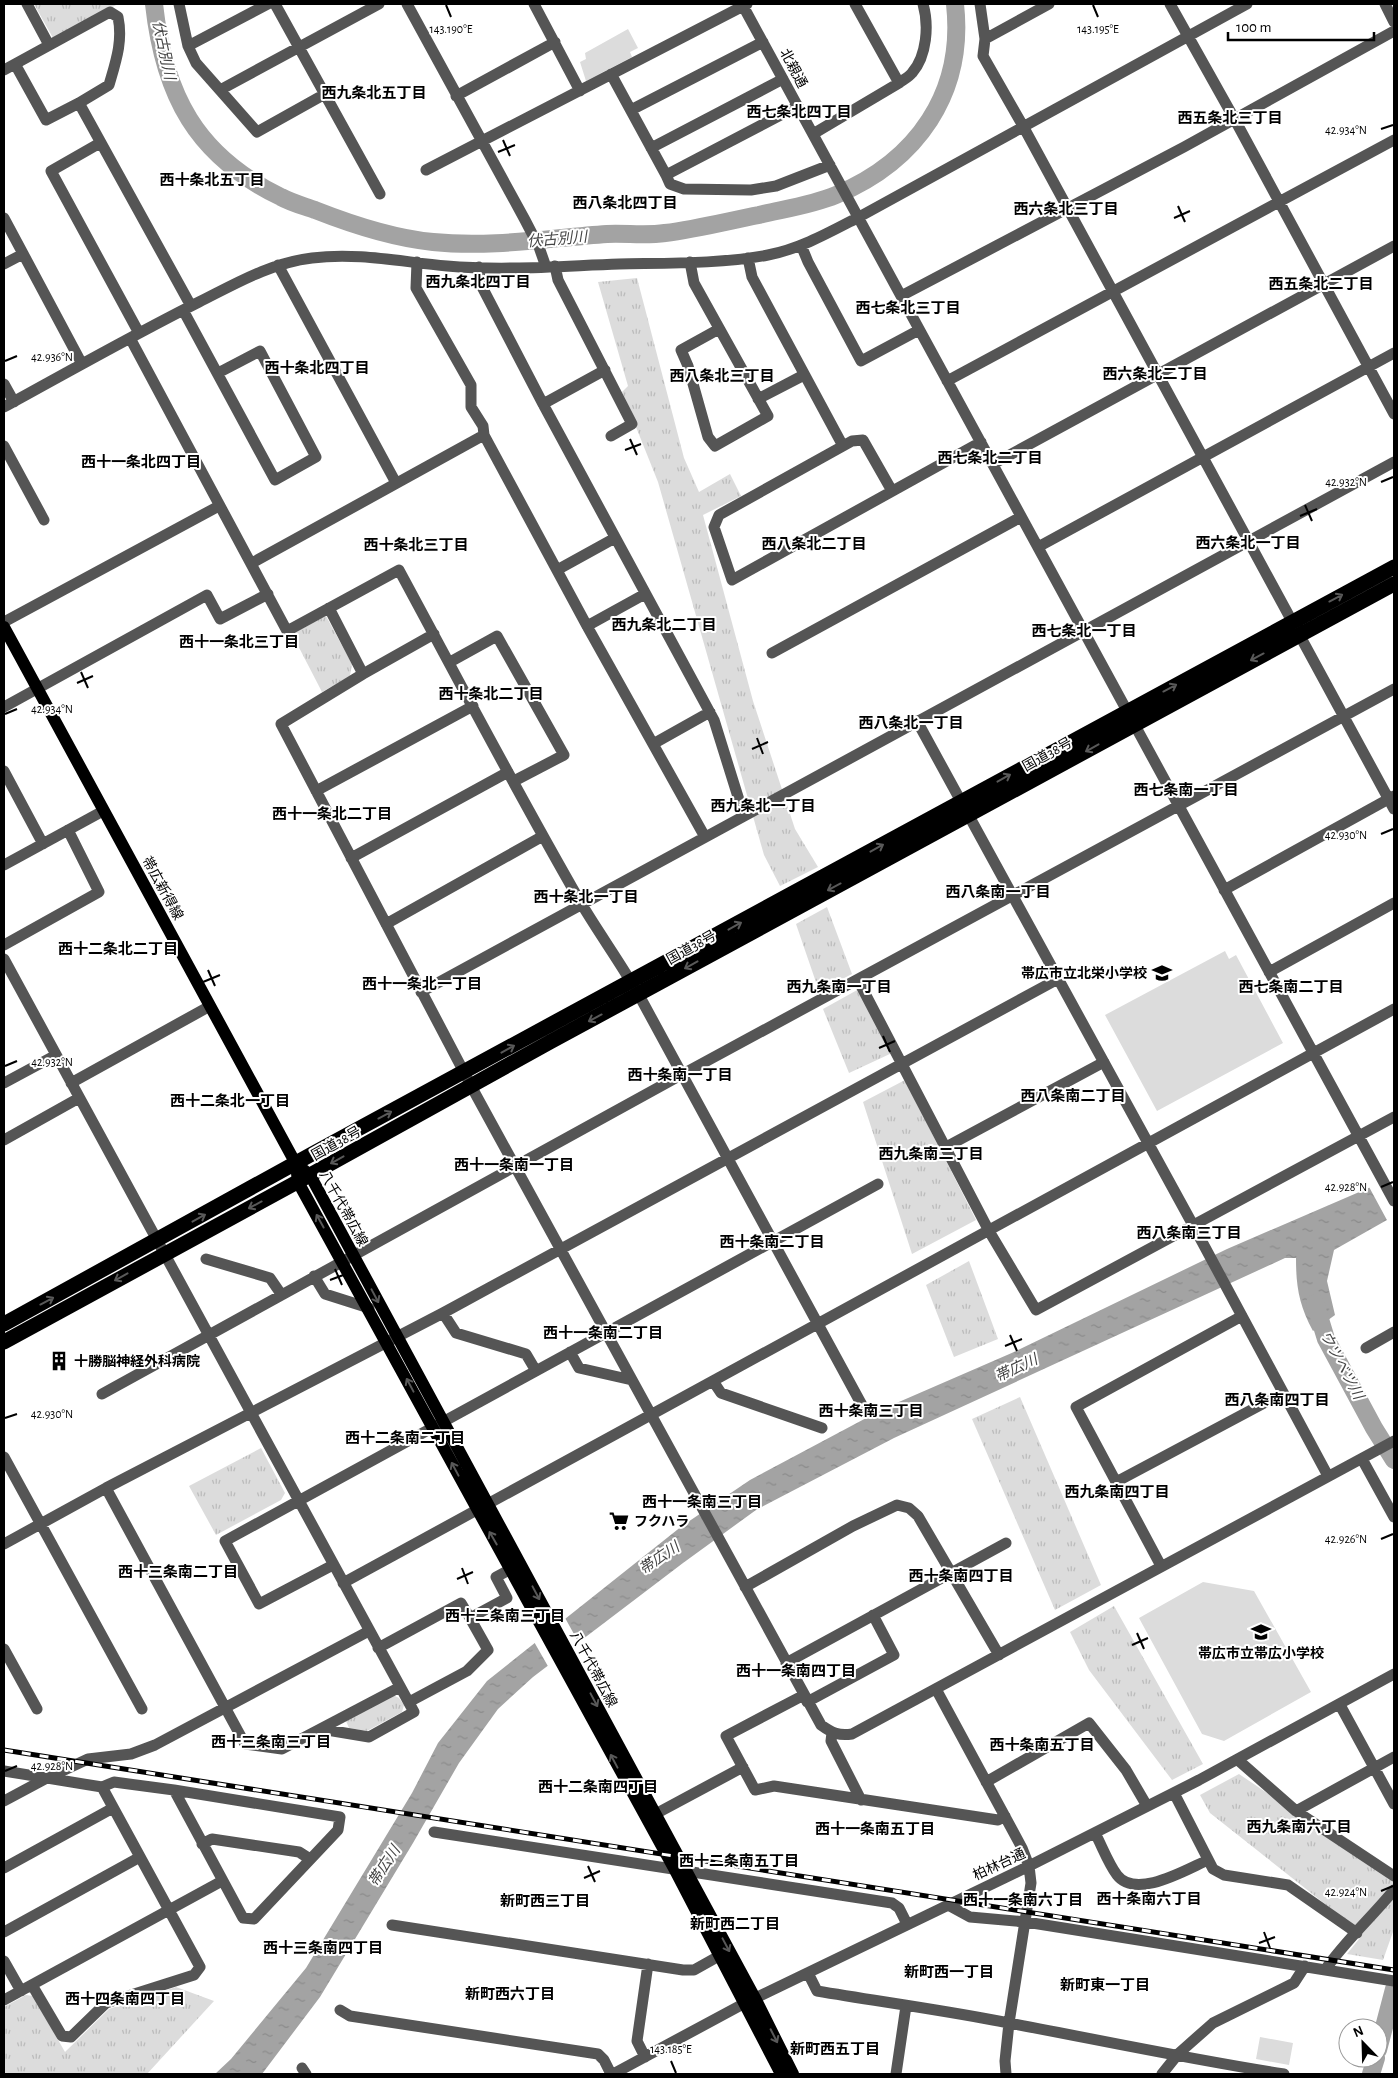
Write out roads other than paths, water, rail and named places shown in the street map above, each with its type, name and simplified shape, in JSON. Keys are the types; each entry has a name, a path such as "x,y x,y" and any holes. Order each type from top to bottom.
{"highway":[{"name":"国道38号","path":"4,1324 304,1178 468,1079 1297,628 1394,567"},
{"name":"国道38号","path":"1297,628 1394,584"},
{"name":"国道38号","path":"4,1342 296,1164 468,1079"}],"main road":[{"name":"帯広新得線","path":"4,627 296,1164"},
{"name":"八千代帯広線","path":"296,1164 750,2001 793,2074"},
{"name":"八千代帯広線","path":"348,1258 368,1308 392,1339"},
{"name":"八千代帯広線","path":"483,1507 511,1569 546,1623"},
{"name":"八千代帯広線","path":"681,1871 719,1956 750,2001 781,2074"}],"street":[{"path":"27,4 49,45"},
{"path":"179,4 188,46 196,62 209,80 257,132 325,94"},
{"path":"188,46 268,4"},
{"path":"275,4 380,194"},
{"path":"220,90 379,4"},
{"path":"406,4 558,280 632,424 610,436"},
{"path":"534,4 580,91"},
{"path":"855,4 899,83"},
{"path":"813,134 899,83 912,73 921,56 925,37 926,16 923,4"},
{"path":"980,4 985,39 983,56 1069,209 1344,716 1393,801 1224,890"},
{"path":"985,39 1048,4"},
{"path":"1170,4 1394,414"},
{"path":"4,384 9,405 134,335 251,275 278,265 310,258 354,256 479,267 550,266 690,262 748,258 801,246 859,217 1246,4"},
{"path":"1385,4 1394,22"},
{"path":"426,170 744,5"},
{"name":"北親通","path":"744,5 918,330 1022,517 1394,1201"},
{"path":"4,70 110,12 118,17 121,31 120,48 109,85 46,120 15,64"},
{"path":"901,296 1235,120 1394,31"},
{"path":"456,96 555,42"},
{"path":"631,110 763,42"},
{"path":"611,74 670,184 684,189 751,190 776,186 830,166"},
{"path":"651,148 783,79"},
{"path":"79,103 187,308 218,374 275,480 316,457 260,351 218,374"},
{"path":"666,175 798,106"},
{"path":"947,381 1394,140"},
{"path":"100,144 51,170 219,506 252,563 287,631 399,570 543,836 634,988 727,1159 775,1241 863,1407"},
{"path":"4,218 82,364"},
{"path":"801,246 861,361 918,330"},
{"path":"993,464 1394,246"},
{"path":"4,264 22,254"},
{"path":"748,258 752,277 843,446"},
{"path":"417,262 416,288 471,385 471,407 483,426 484,436 705,837"},
{"path":"690,262 694,283 768,416 715,446 708,437 688,366 681,350 719,329"},
{"path":"278,265 396,483"},
{"path":"479,267 480,284 714,720 744,816"},
{"path":"1038,547 1394,353"},
{"path":"543,404 605,370"},
{"path":"758,399 804,375"},
{"path":"252,563 484,436"},
{"path":"892,492 863,440 843,446 719,515 714,527 732,580 892,492 981,442"},
{"path":"4,446 44,520"},
{"path":"421,992 1394,462"},
{"path":"4,622 219,506"},
{"path":"772,653 1022,517"},
{"path":"557,570 615,538"},
{"path":"4,707 207,595 220,619 268,594"},
{"path":"588,626 645,594"},
{"path":"329,608 363,674"},
{"path":"434,634 363,674 281,724 421,992 560,1250 821,1726 841,1736 852,1734 1394,1441"},
{"path":"351,858 511,776 564,755 497,636 450,662"},
{"path":"102,1394 681,1075 1394,689"},
{"path":"316,791 473,706"},
{"path":"653,744 710,712"},
{"path":"917,721 1014,896 1328,1476"},
{"path":"4,771 43,844"},
{"path":"4,865 103,811"},
{"path":"4,945 99,892 68,830"},
{"path":"386,924 543,836"},
{"path":"1269,972 1394,903"},
{"path":"4,959 7,971 56,1055 414,1712 369,1737 321,1729"},
{"path":"4,1544 106,1488 444,1313 1058,979"},
{"path":"858,980 989,1231 1036,1310 1394,1117"},
{"path":"71,1083 210,1006"},
{"path":"343,1583 1394,1009"},
{"path":"4,1084 56,1055"},
{"path":"946,1147 1104,1062"},
{"path":"4,1140 79,1098"},
{"path":"333,1565 259,1604 225,1541 878,1184"},
{"path":"206,1259 270,1278 281,1294"},
{"path":"314,1276 325,1294 368,1308"},
{"path":"444,1313 456,1333 526,1354 536,1370"},
{"path":"1161,1566 1076,1407 1242,1316"},
{"path":"1366,1348 1394,1332"},
{"path":"570,1352 579,1368 632,1380"},
{"path":"713,1381 721,1393 822,1428"},
{"path":"1116,1482 1283,1393"},
{"path":"1366,1456 1394,1517"},
{"path":"4,1457 142,1709"},
{"path":"106,1488 245,1744 282,1749 400,1687"},
{"path":"746,1587 853,1526 897,1505 909,1508 918,1516 999,1656"},
{"path":"786,1662 1006,1543"},
{"path":"470,1618 507,1598 496,1578 511,1569"},
{"path":"378,1648 461,1603 488,1650 467,1671 408,1702"},
{"path":"873,1615 894,1655 726,1736 755,1790 774,1786 998,1820 1005,1816"},
{"path":"4,1802 47,1778 88,1759 131,1754 155,1745 369,1631"},
{"path":"4,1649 37,1710"},
{"name":"柏林台通","path":"612,2074 750,2001 1096,1833 1238,1760 1394,1674"},
{"path":"936,1689 1005,1816 1029,1866 1031,1883 1004,2061 1006,2074"},
{"path":"1340,1705 1394,1804"},
{"path":"986,1782 1089,1723 1126,1770 1147,1806"},
{"path":"832,1733 831,1741 861,1800"},
{"path":"1296,1812 1394,1757"},
{"path":"1238,1760 1296,1812 1394,1876"},
{"path":"651,1817 743,1767"},
{"path":"4,1771 102,1787 114,1782 174,1790 340,1817 338,1830 254,1919 243,1918 174,1790"},
{"path":"32,1985 62,2036 71,2037 106,2003 194,1975 200,1967 102,1787"},
{"path":"1174,1793 1213,1870 1224,1875 1288,1885 1357,1933"},
{"path":"4,1868 113,1808"},
{"path":"434,1832 892,1903 899,1908 907,1924"},
{"path":"1096,1833 1118,1876 1130,1883 1144,1884 1163,1881 1208,1860"},
{"path":"202,1844 212,1839 299,1852 310,1859"},
{"path":"4,1932 140,1857"},
{"path":"4,2000 222,1881"},
{"path":"1325,1970 1338,1951 1357,1933 1394,1890"},
{"path":"948,1905 970,1917 1026,1922 1394,1981"},
{"path":"392,1925 694,1970 719,1956"},
{"path":"4,1960 20,1991"},
{"path":"645,2057 637,2041 648,1964"},
{"path":"1162,2074 1178,2054 1212,2023 1294,1984 1305,1966"},
{"path":"808,1973 817,1990 1178,2054 1208,2062 1284,2074"},
{"path":"896,2074 906,2006"},
{"path":"340,2010 350,2016 598,2054 612,2074"},
{"path":"1205,2074 1208,2062"}],"water":[{"name":"帯広川","path":"1394,1177 1394,1216 1334,1250 1327,1281 1335,1315 1313,1331 1304,1313 1299,1296 1296,1258 1285,1258 894,1438 756,1510 533,1677 498,1709 459,1763 320,1997 262,2074 215,2074 231,2059 306,1968 412,1793 438,1743 487,1681 682,1526 750,1480 885,1408 1014,1352 1227,1249"}],"waterway":[{"name":"伏古別川","path":"154,4 166,67 176,94 189,119 206,142 227,162 252,181 294,203 358,226 388,234 418,240 455,244 520,242 607,234 658,234 712,225 808,204 836,195 865,181 890,163 912,143 930,120 943,95 952,67 956,36 955,4"},
{"name":"ウツベツ川","path":"1315,1303 1326,1339 1374,1428 1394,1460"},
{"name":"ウツベツ川","path":"1386,2018 1394,1989"},
{"name":"ウツベツ川","path":"1371,2074 1373,2068"}],"railway":[{"path":"4,1750 1394,1970"}],"place":[{"name":"帯広市立北栄小学校","path":"1162,973"},
{"name":"十勝脳神経外科病院","path":"59,1361"},
{"name":"フクハラ","path":"619,1521"},
{"name":"帯広市立帯広小学校","path":"1261,1632"}],"district":[{"name":"西九条北五丁目","path":"374,93"},
{"name":"西七条北四丁目","path":"799,112"},
{"name":"西五条北三丁目","path":"1230,118"},
{"name":"西十条北五丁目","path":"212,180"},
{"name":"西八条北四丁目","path":"625,203"},
{"name":"西六条北三丁目","path":"1066,209"},
{"name":"西九条北四丁目","path":"478,282"},
{"name":"西五条北二丁目","path":"1321,284"},
{"name":"西七条北三丁目","path":"908,308"},
{"name":"西十条北四丁目","path":"317,368"},
{"name":"西六条北二丁目","path":"1155,374"},
{"name":"西八条北三丁目","path":"722,376"},
{"name":"西七条北二丁目","path":"990,458"},
{"name":"西十一条北四丁目","path":"141,462"},
{"name":"西六条北一丁目","path":"1248,543"},
{"name":"西八条北二丁目","path":"814,544"},
{"name":"西十条北三丁目","path":"416,545"},
{"name":"西九条北二丁目","path":"664,625"},
{"name":"西七条北一丁目","path":"1084,631"},
{"name":"西十一条北三丁目","path":"239,642"},
{"name":"西十条北二丁目","path":"491,694"},
{"name":"西八条北一丁目","path":"911,723"},
{"name":"西七条南一丁目","path":"1186,790"},
{"name":"西九条北一丁目","path":"763,806"},
{"name":"西十一条北二丁目","path":"332,814"},
{"name":"西八条南一丁目","path":"998,892"},
{"name":"西十条北一丁目","path":"586,897"},
{"name":"西十二条北二丁目","path":"118,949"},
{"name":"西十一条北一丁目","path":"422,984"},
{"name":"西九条南一丁目","path":"839,987"},
{"name":"西七条南二丁目","path":"1291,987"},
{"name":"西十条南一丁目","path":"680,1075"},
{"name":"西八条南二丁目","path":"1073,1096"},
{"name":"西十二条北一丁目","path":"230,1101"},
{"name":"西九条南二丁目","path":"931,1154"},
{"name":"西十一条南一丁目","path":"514,1165"},
{"name":"西八条南三丁目","path":"1189,1233"},
{"name":"西十条南二丁目","path":"772,1242"},
{"name":"西十一条南二丁目","path":"603,1333"},
{"name":"西八条南四丁目","path":"1277,1400"},
{"name":"西十条南三丁目","path":"871,1411"},
{"name":"西十二条南二丁目","path":"405,1438"},
{"name":"西九条南四丁目","path":"1117,1492"},
{"name":"西十一条南三丁目","path":"702,1502"},
{"name":"西十三条南二丁目","path":"178,1572"},
{"name":"西十条南四丁目","path":"961,1576"},
{"name":"西十二条南三丁目","path":"505,1616"},
{"name":"西十一条南四丁目","path":"796,1671"},
{"name":"西十三条南三丁目","path":"271,1742"},
{"name":"西十条南五丁目","path":"1042,1745"},
{"name":"西十二条南四丁目","path":"598,1787"},
{"name":"西九条南六丁目","path":"1299,1827"},
{"name":"西十一条南五丁目","path":"875,1829"},
{"name":"西十二条南五丁目","path":"739,1861"},
{"name":"西十条南六丁目","path":"1149,1899"},
{"name":"西十一条南六丁目","path":"1023,1900"},
{"name":"新町西三丁目","path":"545,1901"},
{"name":"新町西二丁目","path":"735,1924"},
{"name":"西十三条南四丁目","path":"323,1948"},
{"name":"新町西一丁目","path":"949,1972"},
{"name":"新町東一丁目","path":"1105,1985"},
{"name":"新町西六丁目","path":"510,1994"},
{"name":"西十四条南四丁目","path":"125,1999"},
{"name":"新町西五丁目","path":"835,2049"}]}
